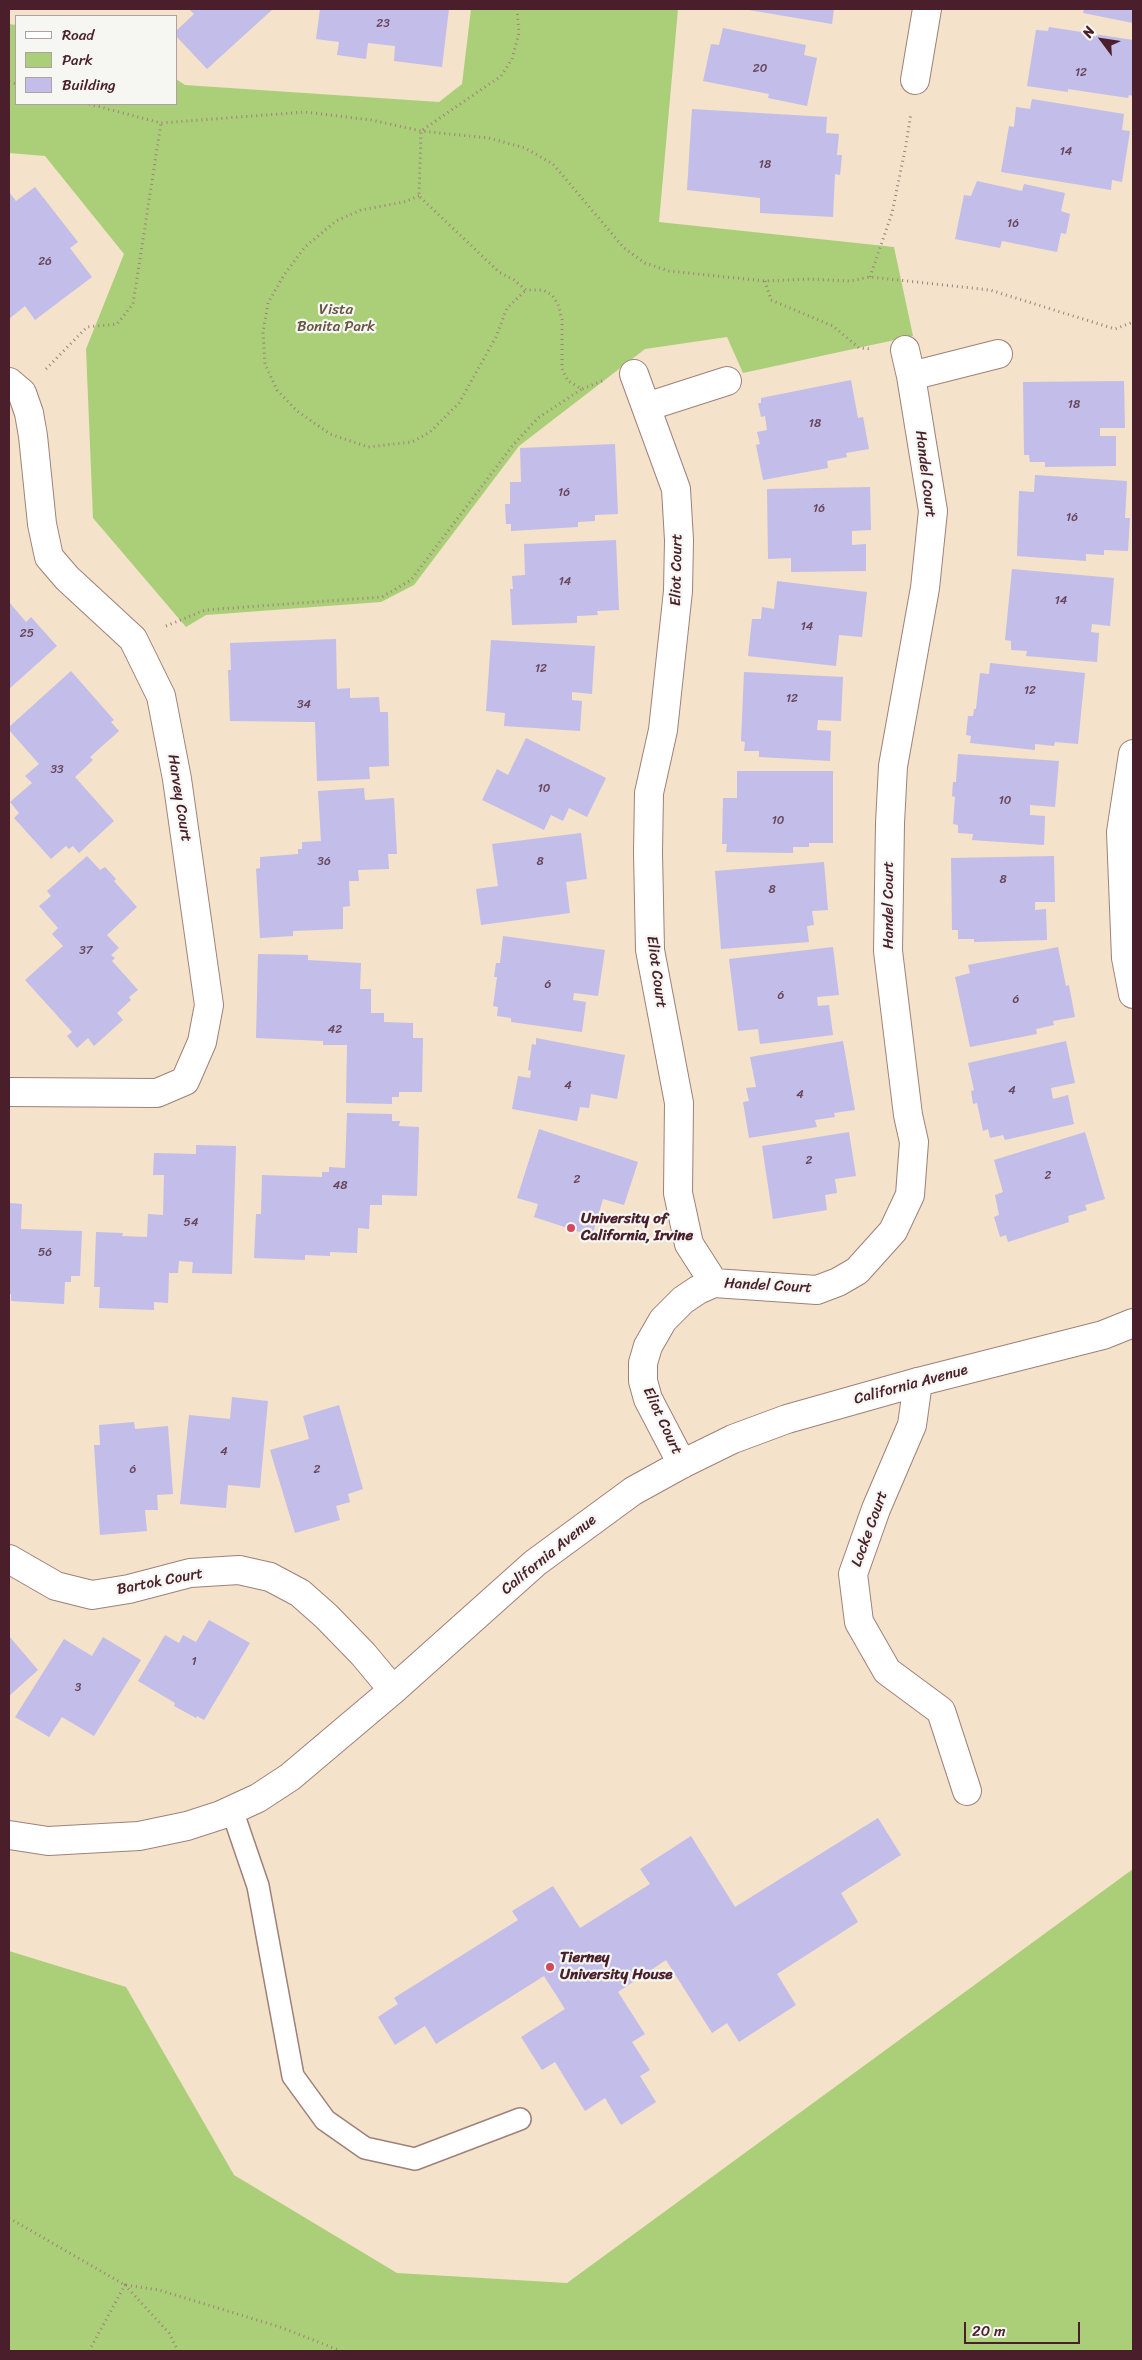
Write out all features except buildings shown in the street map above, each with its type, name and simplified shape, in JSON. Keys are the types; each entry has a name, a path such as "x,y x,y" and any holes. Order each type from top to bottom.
{"street":[{"path":"915,80 927,9"},
{"path":"908,363 998,354"},
{"name":"Handel Court","path":"714,1283 817,1290 838,1282 857,1271 893,1231 910,1195 914,1142 908,1115 888,951 890,823 893,766 925,588 933,512 908,363"},
{"name":"Eliot Court","path":"634,374 676,488 678,540 678,591 663,730 649,793 650,950 679,1103 678,1193 689,1244 714,1283 698,1290 683,1300 663,1320 648,1346 643,1363 643,1381 648,1399 682,1464"},
{"path":"646,407 727,381"},
{"name":"Harvey Court","path":"9,1092 157,1094 185,1081 202,1042 209,1005 177,779 161,696 132,639 67,578 49,558 42,524 29,413 15,387"},
{"path":"1133,754 1121,832 1133,994"},
{"name":"California Avenue","path":"9,1835 48,1841 139,1836 186,1826 232,1810 258,1798 290,1778 393,1690 535,1563 633,1491 682,1464 733,1439 787,1419 918,1382 1103,1335 1133,1324"},
{"name":"Locke Court","path":"918,1382 912,1425 876,1509 853,1574 859,1622 887,1671 941,1711 967,1791"},
{"name":"Bartok Court","path":"9,1558 56,1586 92,1595 129,1589 190,1573 239,1570 270,1577 300,1593 326,1616 363,1654 393,1690"}],"lane":[{"path":"232,1810 258,1886 293,2076 325,2120 365,2148 416,2159 520,2119"}],"path":[{"path":"421,131 501,76 512,59 519,33 517,9"},
{"path":"870,277 892,212 906,145 915,80"},
{"path":"93,105 160,123 305,112 371,120 421,131 489,138 525,148 553,164 624,248 645,264 669,271 766,281 810,279 850,281 870,277 990,290 1115,329 1133,322"},
{"path":"15,387 87,327 117,324 133,304 160,123"},
{"path":"421,131 419,196 499,272 526,290 543,290 552,295 558,304 562,320 562,369 568,381 582,389"},
{"path":"419,196 404,202 361,210 336,221 305,247 284,275 268,303 263,332 265,364 277,390 297,411 330,434 368,447 412,442 430,432 459,403 496,337 507,308 526,290"},
{"path":"766,281 771,300 833,326 859,348 908,363"},
{"path":"132,639 205,610 382,598 410,580 513,445 538,418 582,389 609,378 634,374"},
{"path":"9,2218 125,2285 169,2333 178,2351"},
{"path":"90,2351 125,2285"},
{"path":"125,2285 159,2290 271,2324 341,2351"}],"green space":[{"name":"Vista Bonita Park","path":"471,9 678,9 659,222 894,247 913,336 743,373 727,337 645,349 519,446 414,585 381,602 206,615 186,627 93,518 86,349 124,254 45,156 9,153 9,24 15,25 15,105 178,105 178,80 185,85 439,102 462,84"},
{"path":"1133,1869 1133,2351 9,2351 9,1951 126,1987 234,2175 397,2273 567,2283"}],"place":[{"name":"University of California, Irvine","path":"571,1228"},
{"name":"Tierney University House","path":"550,1967"}]}
